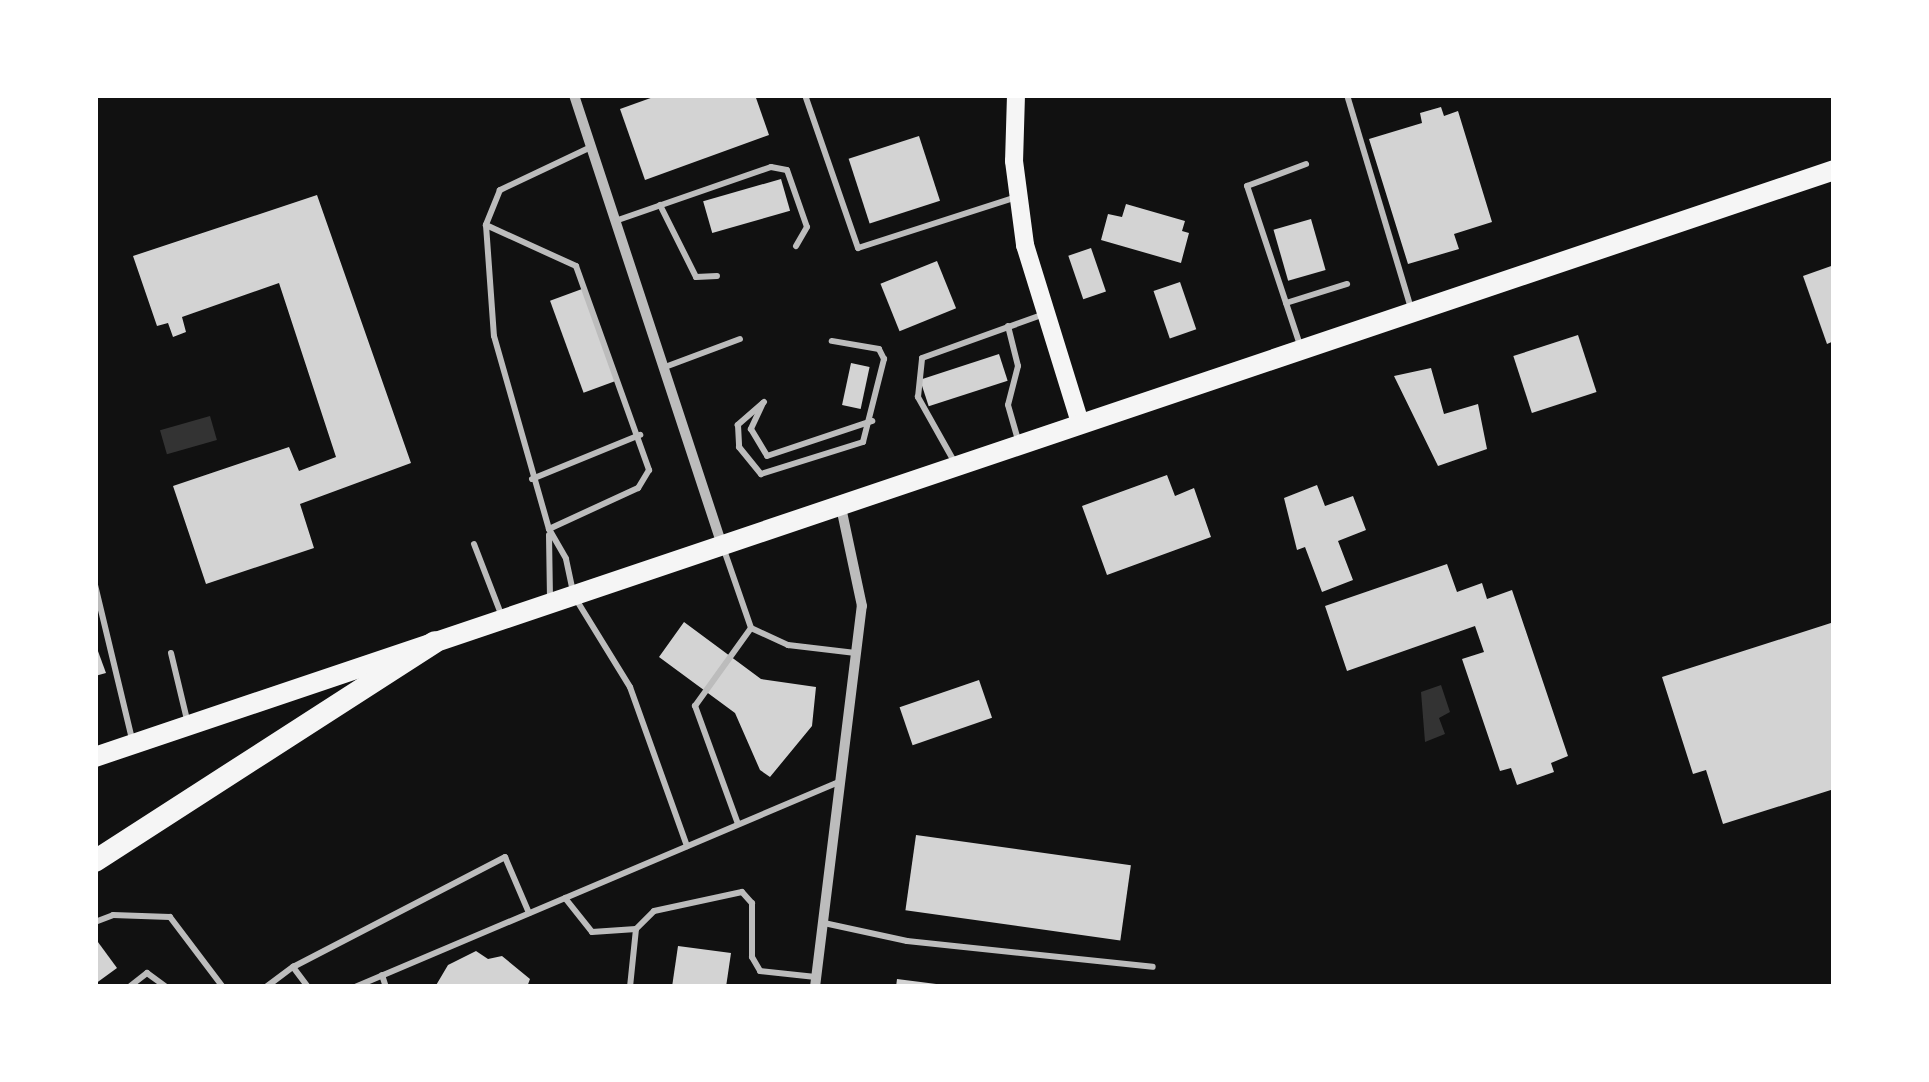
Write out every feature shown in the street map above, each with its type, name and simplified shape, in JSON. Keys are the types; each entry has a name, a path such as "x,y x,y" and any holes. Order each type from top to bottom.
{"highway":[{"path":"95,862 435,642"}],"main road":[{"path":"1013,97 1018,197 1046,314 1080,424"},
{"path":"95,757 1834,170"}],"street":[{"path":"574,95 594,146 722,545"},
{"path":"815,982 862,606 841,507"}],"lane":[{"path":"805,95 858,248 1018,197"},
{"path":"1347,95 1412,312"},
{"path":"594,146 500,190 486,224 494,336 532,479 549,529 566,560 574,596 630,687 687,846"},
{"path":"1301,349 1247,186 1306,164"},
{"path":"618,220 771,167 787,170 807,227 796,246"},
{"path":"660,205 696,277 717,276"},
{"path":"486,224 576,266 640,435 649,470 638,488 549,529"},
{"path":"1286,303 1347,284"},
{"path":"957,467 942,429 918,396 918,366 928,354 1046,314"},
{"path":"1008,326 1018,366 1008,405 1019,445"},
{"path":"664,366 740,339"},
{"path":"832,341 879,348 884,360 873,420 863,442 761,474 738,446 738,425 764,402 751,429 766,456 873,420"},
{"path":"532,479 640,435"},
{"path":"549,529 550,604"},
{"path":"474,544 503,619"},
{"path":"722,545 751,628 788,646 856,653"},
{"path":"95,585 133,744"},
{"path":"738,824 696,706 751,628"},
{"path":"171,653 188,726"},
{"path":"355,987 840,782"},
{"path":"266,987 294,967 505,857 529,913"},
{"path":"564,898 592,932 636,929 654,912 742,892 752,904 752,958 760,971 815,982"},
{"path":"95,922 112,915 170,916 223,987"},
{"path":"822,922 907,940 1153,968"},
{"path":"630,987 636,929"},
{"path":"294,967 308,987"},
{"path":"129,987 147,974 166,987"},
{"path":"382,975 386,987"}],"shaded area":[{"path":"210,416 217,440 167,454 160,430"},
{"path":"1441,685 1450,712 1439,718 1445,734 1425,742 1421,692"}],"building":[{"path":"659,95 755,95 769,135 645,180 620,109"},
{"path":"1441,107 1444,116 1458,111 1492,222 1454,234 1459,249 1408,264 1369,139 1422,123 1420,113"},
{"path":"919,136 940,201 870,224 849,159"},
{"path":"781,179 790,211 712,233 703,201"},
{"path":"317,195 411,463 300,504 314,548 206,584 173,486 289,447 299,471 336,457 279,283 182,317 186,332 173,337 168,323 157,326 133,256"},
{"path":"1126,204 1185,221 1182,231 1189,233 1181,263 1101,240 1108,214 1122,217"},
{"path":"1311,219 1326,270 1288,281 1274,230"},
{"path":"1091,248 1106,291 1083,299 1068,256"},
{"path":"937,261 956,308 900,331 880,284"},
{"path":"1834,265 1834,341 1827,344 1803,276"},
{"path":"1180,282 1196,329 1170,338 1154,291"},
{"path":"582,289 616,381 584,393 550,301"},
{"path":"1578,335 1597,392 1532,413 1513,356"},
{"path":"999,354 1008,381 929,406 920,380"},
{"path":"851,363 870,367 861,409 842,405"},
{"path":"1431,368 1444,414 1478,404 1487,449 1438,466 1394,376"},
{"path":"1167,475 1175,496 1194,488 1211,537 1107,575 1082,506"},
{"path":"1317,485 1325,506 1353,496 1366,530 1338,541 1353,580 1322,592 1305,547 1297,550 1284,498"},
{"path":"1447,564 1457,592 1482,583 1487,599 1512,590 1568,756 1551,763 1554,772 1517,785 1511,768 1500,771 1462,659 1484,652 1475,626 1347,671 1325,606"},
{"path":"684,622 761,679 816,687 812,726 770,777 760,770 735,713 659,657"},
{"path":"1834,622 1834,789 1723,824 1706,770 1693,774 1662,677"},
{"path":"95,643 106,673 95,676"},
{"path":"979,680 992,718 913,745 900,707"},
{"path":"916,835 1131,865 1120,940 905,910"},
{"path":"95,938 117,968 95,984"},
{"path":"678,946 731,953 726,987 672,987"},
{"path":"476,951 488,959 502,956 530,979 527,987 435,987 448,965"},
{"path":"897,979 944,985 944,987 896,987"}]}
